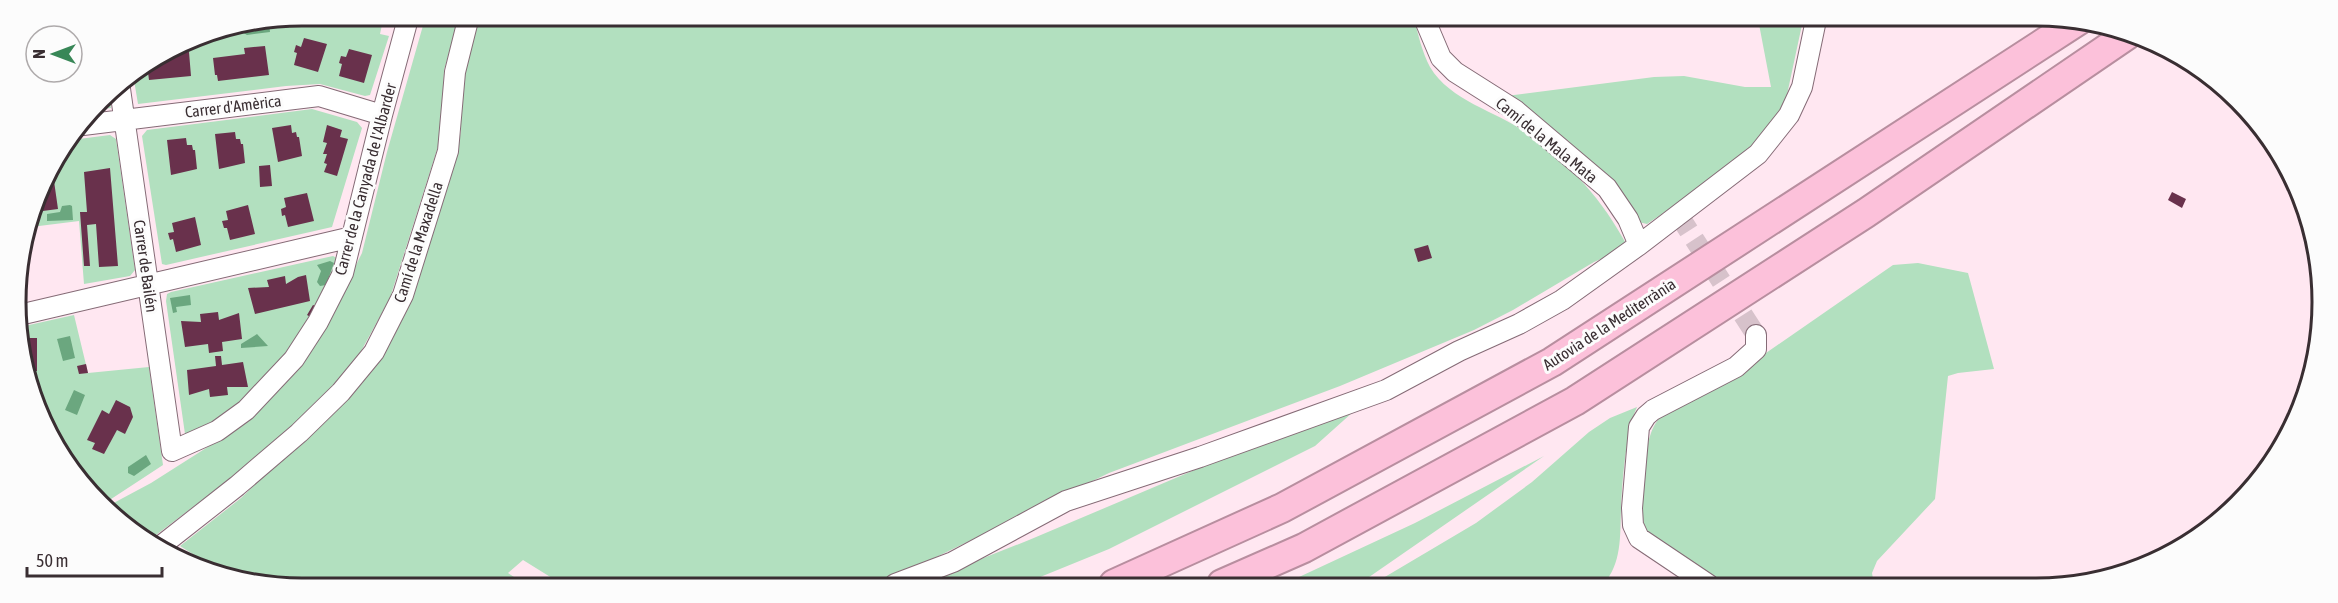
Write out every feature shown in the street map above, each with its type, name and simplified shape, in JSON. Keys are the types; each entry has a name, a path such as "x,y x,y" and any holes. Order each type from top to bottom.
{"highway":[{"name":"Autovia de la Mediterrània","path":"1127,578 1282,508 1552,362 2068,27"},
{"path":"1236,578 1304,548 1575,401 1866,213 2121,39"}],"street":[{"name":"Carrer de la Canyada de l'Albarder","path":"172,451 218,431 246,410 294,359 318,322 343,273 406,26"},
{"name":"Camí de la Maxadella","path":"166,542 299,433 341,392 374,352 403,295 448,151 455,72 466,26"},
{"name":"Camí de la Mala Mata","path":"1427,26 1441,58 1455,72 1515,110 1607,188 1628,219 1639,245"},
{"path":"911,578 953,562 1066,501 1200,457 1386,390 1562,300 1639,245 1758,154 1789,115 1802,87 1815,26"},
{"name":"Carrer de Bailén","path":"121,93 172,451"},
{"name":"Carrer d'Amèrica","path":"91,123 319,96 382,115"},
{"path":"26,313 352,237"},
{"path":"1699,578 1639,538 1633,525 1632,508 1639,427 1653,410 1736,367 1756,348 1756,335"}],"shaded area":[{"path":"283,26 382,26 380,34 389,36 370,95 365,96 320,84 138,104 134,82 179,54 230,35"},
{"path":"423,26 457,26 444,70 442,134 390,298 359,355 323,401 242,470 155,536 113,503 151,483 225,436 323,331 362,253 387,152"},
{"path":"471,26 1416,26 1430,67 1439,79 1462,98 1516,126 1559,158 1597,199 1628,247 1594,262 1513,310 1474,330 1340,386 1109,473 893,578 552,578 523,560 508,573 516,578 302,578 248,572 196,556 180,546 241,498 355,387 458,146 461,131 461,94"},
{"path":"1759,26 1802,26 1785,104 1757,150 1647,224 1634,221 1506,96 1654,77 1684,76 1745,87 1771,87"},
{"path":"270,27 270,32 247,35 242,32"},
{"path":"312,109 357,122 362,128 332,227 166,265 162,264 142,136 147,130"},
{"path":"110,135 116,139 135,270 130,276 84,284 79,221 36,226 54,179 79,139"},
{"path":"70,205 73,220 47,221 47,214 60,212 62,206"},
{"path":"333,256 339,259 340,263 287,357 247,400 189,439 185,434 166,301 167,294"},
{"path":"330,261 334,263 326,285 320,286 317,282 321,271 317,265"},
{"path":"1918,263 1968,273 1994,369 1948,376 1935,499 1877,561 1872,573 1873,578 1708,578 1650,535 1644,525 1642,500 1644,469 1648,442 1655,424 1666,410 1753,362 1893,265"},
{"path":"190,295 191,305 176,307 177,312 173,313 170,298"},
{"path":"74,315 88,373 149,367 163,465 110,500 106,497 72,455 54,424 35,373 27,326"},
{"path":"257,334 268,346 241,348 241,344"},
{"path":"70,336 75,358 63,361 57,339"},
{"path":"74,390 85,395 77,415 65,410"},
{"path":"1372,395 1315,446 1109,549 1038,578 933,578 1029,540"},
{"path":"1637,407 1625,457 1619,549 1614,568 1608,578 1383,578 1476,523 1532,482 1589,432 1610,418"},
{"path":"146,455 151,464 134,476 128,473 128,467"},
{"path":"1544,456 1368,578 1297,578 1415,523"}],"building":[{"path":"304,38 327,44 318,72 294,65 296,45 301,47"},
{"path":"265,46 269,75 218,81 213,58 245,54 244,48"},
{"path":"349,49 372,55 364,83 339,76 341,56 346,57"},
{"path":"183,52 189,52 191,76 149,80 148,72"},
{"path":"291,125 292,133 296,132 299,137 302,156 278,162 272,128"},
{"path":"327,125 342,130 340,137 348,139 337,176 324,172 327,154 323,154 327,143 323,142"},
{"path":"235,132 236,139 240,139 243,144 245,163 219,169 215,134"},
{"path":"186,138 187,145 192,145 195,150 197,169 171,175 167,140"},
{"path":"270,165 272,186 260,187 259,166"},
{"path":"110,168 118,266 99,267 96,224 87,225 90,266 84,266 80,212 87,212 84,172"},
{"path":"53,181 58,209 41,211 47,196"},
{"path":"2172,192 2186,199 2182,208 2168,200"},
{"path":"307,193 314,221 288,227 281,209 286,207 284,198"},
{"path":"248,205 255,234 230,240 227,228 224,228 222,221 228,220 226,211"},
{"path":"195,217 201,245 176,252 173,239 170,240 168,233 174,232 172,223"},
{"path":"1428,245 1432,258 1418,262 1414,249"},
{"path":"306,275 310,301 255,314 248,288 269,287 267,280 285,276 286,284"},
{"path":"313,305 320,308 314,319 307,315"},
{"path":"218,312 219,320 239,313 242,339 222,342 223,351 209,353 208,344 185,347 181,321 201,322 200,314"},
{"path":"28,338 37,338 37,371 35,371"},
{"path":"215,356 221,356 222,365 243,362 248,387 227,387 228,395 210,397 209,389 189,395 187,370 216,366"},
{"path":"86,364 88,373 79,374 77,366"},
{"path":"116,400 130,407 133,417 125,434 117,430 104,454 92,449 95,443 87,440 102,410 109,414"}],"tunnel":[{"path":"1678,214 1756,335"}]}
